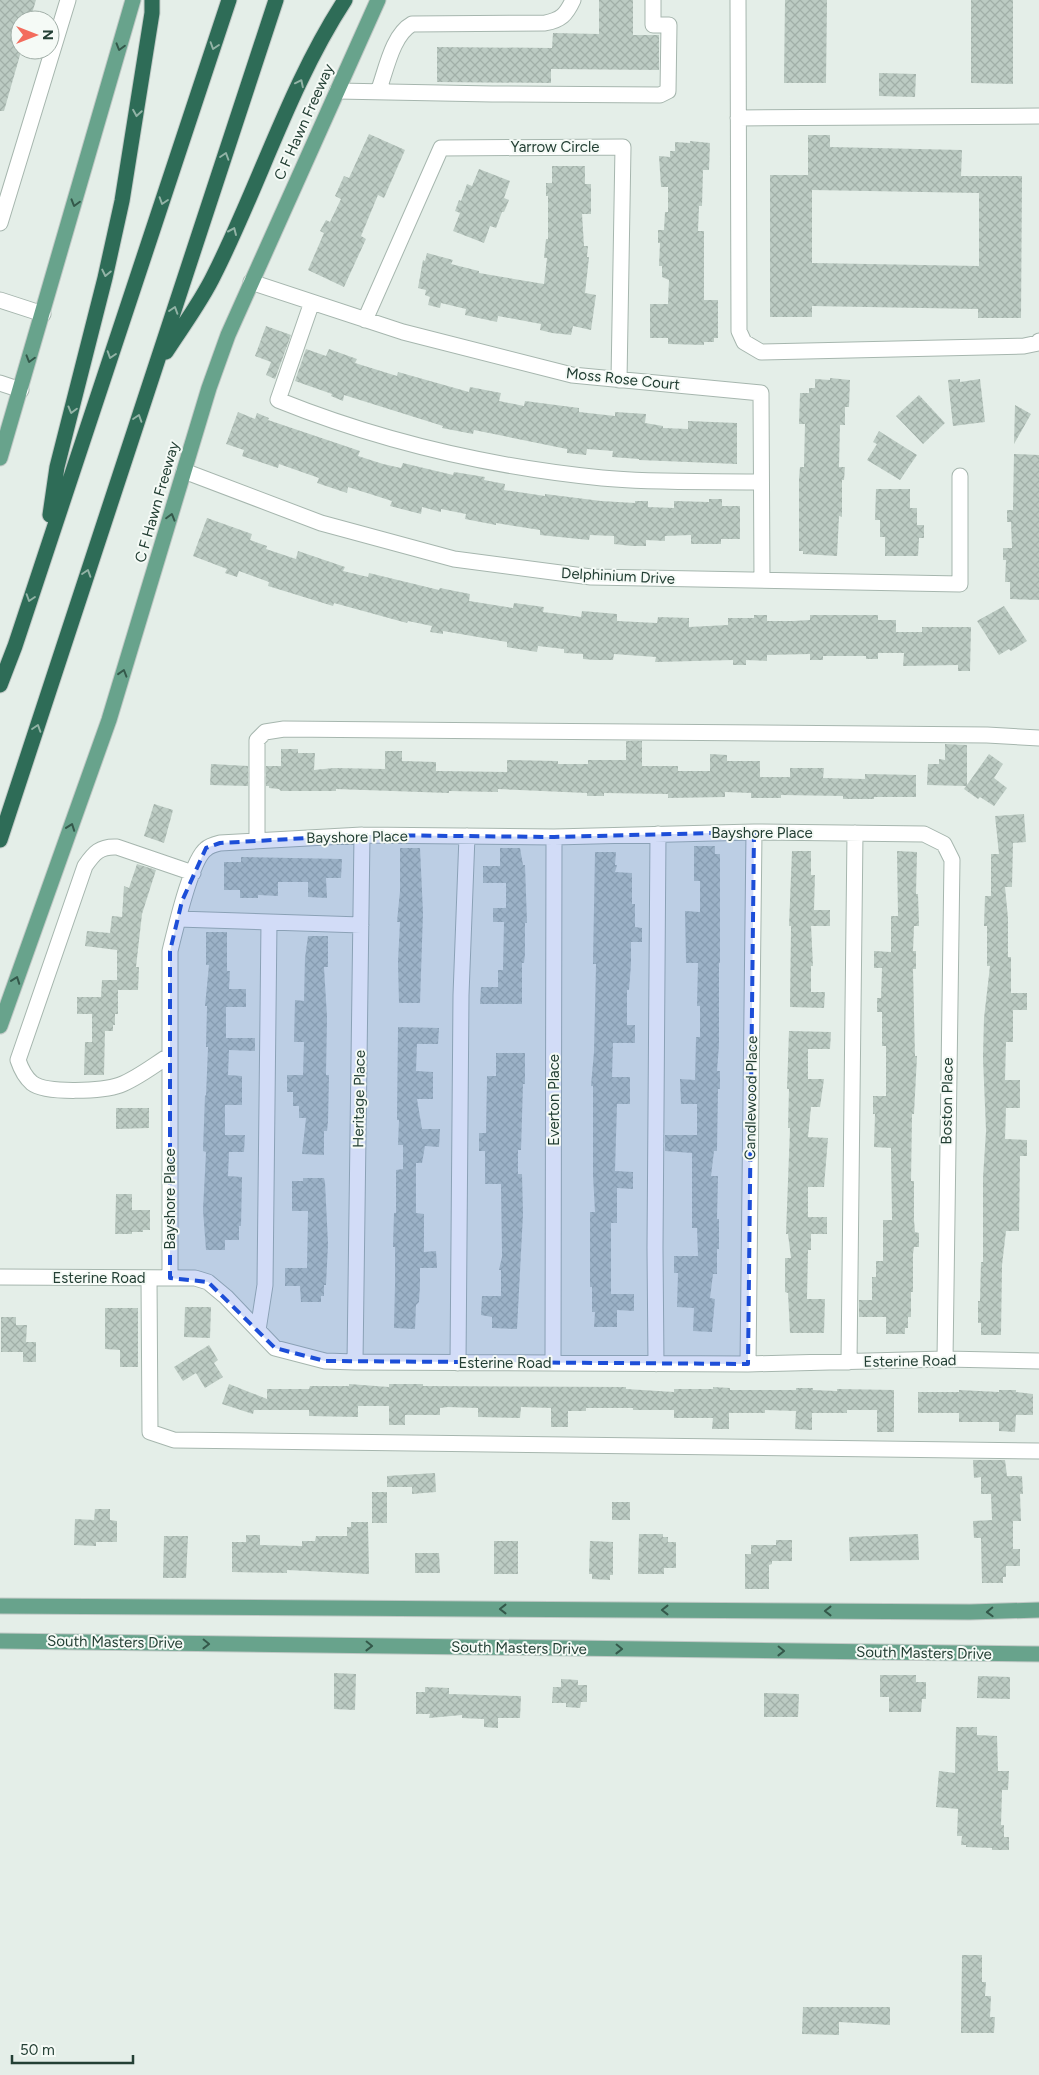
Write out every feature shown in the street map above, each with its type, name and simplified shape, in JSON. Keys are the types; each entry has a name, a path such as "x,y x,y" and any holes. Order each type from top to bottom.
{"highway":[{"path":"45,552 57,468 103,288 122,201 152,13 152,0"},
{"path":"0,685 229,0"},
{"path":"0,840 276,0"},
{"path":"153,373 214,276 294,94 345,0"}],"main road":[{"path":"0,458 133,0"},
{"name":"C F Hawn Freeway","path":"0,1026 108,720 209,388 228,335 378,0"},
{"path":"0,1606 960,1612 1039,1610"},
{"name":"South Masters Drive","path":"0,1641 1039,1654"}],"street":[{"path":"0,223 68,0"},
{"path":"378,92 396,40 403,29 412,24 545,23 558,20 567,12 573,0"},
{"path":"337,91 660,95 668,91 669,25 653,25 654,0"},
{"path":"738,0 739,331 744,342 761,352 1024,346 1038,343 1039,341"},
{"path":"738,118 1039,116"},
{"name":"Yarrow Circle","path":"365,320 441,148 624,147 619,380"},
{"name":"Moss Rose Court","path":"252,282 403,332 572,375 761,393 762,580"},
{"path":"0,300 43,314"},
{"path":"312,302 278,400 314,415 431,449 541,470 602,478 761,482"},
{"path":"0,383 21,390"},
{"name":"Delphinium Drive","path":"184,471 320,523 454,559 591,577 960,584 960,476"},
{"path":"257,841 257,740 265,732 284,729 967,735 1039,738"},
{"name":"Bayshore Place","path":"170,1278 170,951 193,873 199,857 206,848 220,843 362,835 554,837 754,832 924,834 944,844"},
{"name":"Candlewood Place","path":"748,1364 754,832"},
{"path":"849,1362 855,833"},
{"path":"656,1364 658,834"},
{"name":"Heritage Place","path":"356,1362 362,835"},
{"path":"458,1363 461,995 467,836"},
{"name":"Everton Place","path":"553,1363 554,837"},
{"name":"Boston Place","path":"944,844 952,860 945,1359"},
{"path":"170,1056 130,1080 102,1090 65,1090 38,1086 33,1084 22,1071 18,1060 85,866 93,854 99,849 108,846 117,847 193,873"},
{"path":"178,919 361,925"},
{"path":"258,1330 266,1285 269,922"},
{"name":"Esterine Road","path":"0,1277 195,1278 208,1282 226,1297 275,1348 325,1361 748,1364 945,1359 1039,1361"},
{"path":"149,1278 150,1432 174,1440 1039,1451"}],"highlighted area":[{"path":"754,832 748,1364 325,1361 275,1348 208,1282 170,1278 170,951 182,901 206,848 220,843 362,835 554,837"}],"building":[{"path":"0,0 36,0 33,10 10,10 10,60 19,60 4,111 0,111"},
{"path":"599,0 633,0 633,35 659,35 659,70 551,69 551,83 437,82 437,47 552,48 553,33 599,34"},
{"path":"785,0 827,0 826,83 784,83"},
{"path":"971,0 1013,0 1013,84 971,83"},
{"path":"879,73 916,74 915,97 879,96"},
{"path":"369,134 405,150 384,198 378,195 361,236 366,239 344,287 308,270 324,233 320,231 326,220 330,222 341,199 335,196 344,176 349,178"},
{"path":"808,135 830,135 830,147 962,150 961,176 1022,176 1021,318 978,318 978,309 812,306 812,317 770,317 770,175 808,175","holes":["812,190 979,193 979,266 812,263"]},
{"path":"690,141 710,143 709,170 703,170 702,206 699,206 698,231 704,231 704,300 718,300 718,338 714,338 714,342 704,342 704,345 668,344 668,338 650,338 650,304 668,304 669,280 662,277 662,266 659,266 660,243 658,243 658,230 664,230 665,212 668,212 668,187 661,187 659,156 670,157 670,151 675,151 675,142 690,143"},
{"path":"552,166 585,166 585,184 591,184 591,214 582,214 584,246 588,246 587,257 589,257 585,293 596,295 591,330 573,326 571,335 552,333 540,330 541,324 498,316 497,322 465,315 466,309 441,303 440,308 428,305 430,297 425,295 426,290 418,288 423,260 425,261 427,253 453,260 451,264 479,271 479,273 544,284 547,258 544,258 546,239 548,239 548,196 546,196 546,183 552,183"},
{"path":"479,169 510,181 504,198 509,200 504,212 502,212 496,228 490,226 484,243 453,231 460,213 455,211 459,200 461,201 467,184 472,186"},
{"path":"266,326 291,335 275,379 266,375 271,362 255,356"},
{"path":"306,349 326,356 329,349 357,359 355,363 397,376 398,372 469,392 470,387 501,393 499,401 524,406 525,401 579,408 579,412 615,416 615,412 646,414 645,423 663,426 663,428 688,429 688,421 737,423 737,464 639,460 612,457 613,451 587,449 586,455 567,453 567,449 474,430 473,434 442,428 443,426 344,395 343,401 331,396 332,394 295,381"},
{"path":"830,378 850,380 849,407 845,407 845,425 840,425 839,467 845,467 844,480 842,480 842,517 839,516 837,556 803,554 803,551 799,551 799,479 800,467 804,467 805,424 799,424 800,393 809,393 809,388 815,388 815,379 830,380"},
{"path":"960,379 960,382 980,379 985,422 953,426 948,380"},
{"path":"919,395 945,423 923,444 896,416"},
{"path":"1015,405 1031,414 1014,444"},
{"path":"238,412 255,419 257,413 269,418 268,420 360,451 358,456 383,464 401,468 403,463 453,475 454,472 485,477 484,480 505,484 504,490 601,501 635,503 635,501 648,501 648,507 674,508 674,501 709,502 709,499 722,499 722,506 740,506 740,539 721,539 721,544 691,544 691,535 665,536 665,541 646,540 646,546 632,546 614,544 614,536 590,535 589,540 540,535 540,530 465,519 466,514 441,509 441,512 422,507 421,514 390,506 392,501 348,487 347,493 317,483 319,478 279,464 278,468 242,456 244,450 226,444"},
{"path":"879,431 917,455 900,480 867,460 877,444 873,442"},
{"path":"1014,454 1039,455 1039,600 1010,599 1010,582 1005,582 1006,560 1003,560 1003,548 1012,548 1011,522 1007,522 1007,510 1013,510"},
{"path":"876,489 910,489 910,508 917,508 917,525 924,525 924,538 919,538 918,556 885,556 885,537 880,537 880,520 875,520"},
{"path":"207,518 252,534 250,540 267,546 266,549 296,559 298,551 345,567 343,571 368,577 369,573 439,590 440,588 470,594 469,601 513,608 514,603 544,607 543,612 581,617 582,611 617,614 617,621 657,623 658,617 689,618 689,627 728,625 728,618 754,618 754,615 767,615 767,621 793,621 810,620 810,615 878,615 878,620 896,620 896,632 922,632 922,627 971,627 970,671 958,671 958,665 903,666 904,653 878,653 878,659 866,659 866,656 823,656 823,660 810,660 810,654 767,655 767,661 746,660 746,665 733,665 733,660 655,662 656,657 614,654 613,660 595,660 583,659 583,654 564,653 564,649 538,646 537,652 507,647 507,642 443,631 443,634 430,632 432,626 408,621 407,623 334,603 333,606 268,586 269,582 239,571 237,577 225,573 227,569 193,556"},
{"path":"1004,606 1027,641 1011,651 1009,649 999,655 977,621"},
{"path":"626,741 642,741 642,766 678,766 678,771 710,771 710,754 727,755 727,761 760,761 760,777 790,777 790,768 824,768 823,778 865,779 865,774 916,775 916,797 843,799 843,796 781,795 781,798 751,798 751,793 725,792 725,797 668,798 668,794 604,793 604,796 587,796 587,793 498,789 498,792 449,791 449,793 336,789 336,791 281,791 266,786 266,766 281,766 281,749 298,749 298,753 315,753 314,770 334,768 385,769 385,751 402,751 402,761 436,762 436,771 507,772 507,760 558,761 558,764 588,764 588,760 626,760"},
{"path":"945,744 967,745 967,785 989,754 1003,764 994,778 1007,788 994,806 980,797 978,799 964,789 966,786 927,785 928,764 939,764 939,759 945,760"},
{"path":"211,764 248,766 248,786 210,785"},
{"path":"154,804 173,810 164,843 144,836"},
{"path":"1024,814 1026,842 1013,843 1012,887 1005,887 1008,918 1008,957 1011,957 1011,993 1027,993 1027,1010 1013,1010 1013,1042 1006,1042 1005,1080 1020,1080 1020,1108 1006,1108 1005,1139 1027,1140 1027,1156 1020,1156 1019,1231 1006,1231 1002,1265 1001,1335 981,1335 981,1323 978,1323 978,1301 980,1301 981,1262 983,1262 983,1178 986,1131 983,1058 984,1018 990,966 987,966 987,926 984,926 985,896 991,896 991,854 999,854 995,816"},
{"path":"694,846 715,846 715,854 720,854 719,1045 717,1071 720,1071 720,1089 718,1089 717,1151 714,1151 711,1176 718,1176 717,1219 719,1219 719,1249 717,1249 717,1274 713,1274 710,1298 715,1299 712,1332 693,1331 694,1308 677,1307 678,1273 674,1273 674,1256 698,1256 697,1228 692,1228 692,1153 665,1151 665,1135 697,1135 697,1104 681,1104 680,1079 695,1080 696,1037 700,1037 700,1006 697,1006 698,963 686,963 685,911 700,912 700,881 694,881"},
{"path":"400,848 420,848 423,913 420,1003 399,1003 398,962 400,922 397,922 400,891"},
{"path":"500,848 520,848 523,865 525,865 527,923 525,923 524,963 522,963 522,1004 480,1004 481,987 498,987 498,970 503,970 504,922 493,922 493,908 506,908 506,883 483,883 483,866 500,866"},
{"path":"792,851 811,851 811,875 815,875 814,910 830,910 830,926 811,926 813,966 811,966 811,992 825,992 824,1008 790,1007 791,926 789,926"},
{"path":"897,851 917,852 916,894 918,894 919,926 914,926 913,951 916,951 916,969 913,969 915,1056 917,1056 914,1114 912,1114 911,1181 914,1181 914,1220 915,1232 919,1233 919,1247 914,1247 913,1254 913,1292 911,1292 911,1317 908,1317 908,1328 905,1328 905,1334 886,1334 886,1317 859,1317 859,1300 872,1300 872,1277 876,1277 876,1261 883,1261 883,1220 892,1220 891,1148 874,1147 875,1114 873,1114 873,1096 886,1096 886,1046 882,1046 882,1012 877,1012 877,998 881,998 882,968 874,968 874,951 891,952 891,916 898,916"},
{"path":"595,852 616,852 615,865 617,865 615,872 632,873 632,904 635,904 635,927 642,928 642,942 631,942 629,990 627,990 627,1025 635,1025 635,1043 613,1043 612,1077 630,1077 630,1104 617,1104 615,1171 633,1172 633,1189 617,1188 617,1223 611,1223 611,1294 634,1294 634,1311 617,1310 617,1327 594,1327 595,1312 592,1312 592,1287 590,1287 590,1212 595,1212 593,1086 591,1086 594,1052 596,964 593,964"},
{"path":"241,857 342,859 341,878 326,878 327,898 308,897 308,882 278,882 278,896 258,895 258,898 240,898 240,890 224,890 224,862 241,862"},
{"path":"137,864 156,870 142,914 136,967 139,967 138,990 118,990 118,1014 115,1014 115,1025 113,1025 113,1031 105,1031 104,1075 84,1075 85,1042 92,1042 92,1014 77,1014 77,997 101,997 102,980 117,980 117,950 85,946 87,931 110,933 112,916 122,917 124,886 129,888"},
{"path":"206,932 227,932 227,971 230,971 229,989 246,989 246,1007 226,1007 226,1038 255,1038 255,1051 229,1050 228,1075 242,1076 242,1105 225,1105 225,1135 245,1135 244,1152 229,1152 228,1176 242,1177 241,1226 239,1226 239,1240 225,1240 225,1250 206,1250 203,1210 206,1152 203,1151 208,1047 206,1047 207,1006 205,1006 209,965 206,965"},
{"path":"308,936 328,936 328,967 324,967 327,1017 326,1075 329,1075 328,1122 327,1131 324,1131 324,1155 302,1154 306,1118 299,1118 299,1106 293,1106 293,1092 287,1092 287,1075 303,1075 304,1042 294,1042 295,1000 304,1001 305,958"},
{"path":"398,1027 439,1028 438,1044 417,1044 416,1071 433,1072 433,1099 417,1099 422,1129 440,1129 439,1147 425,1146 422,1163 416,1163 416,1213 424,1214 424,1252 436,1251 437,1268 420,1268 419,1302 416,1305 415,1329 394,1328 395,1247 393,1247 394,1213 396,1213 396,1170 403,1169 403,1145 398,1145 399,1120 397,1120"},
{"path":"789,1031 831,1032 830,1049 808,1049 808,1079 824,1079 820,1107 811,1107 808,1137 828,1138 824,1187 808,1187 808,1217 827,1217 827,1234 811,1234 811,1250 808,1250 807,1299 825,1299 824,1333 790,1333 788,1293 785,1292 785,1258 791,1258 788,1234 786,1234 790,1128 788,1128 789,1089 787,1089"},
{"path":"496,1053 525,1053 521,1150 518,1150 518,1174 522,1174 523,1214 517,1329 492,1328 492,1317 481,1315 482,1296 501,1296 501,1270 499,1270 502,1257 501,1184 485,1184 485,1151 479,1151 479,1133 486,1133 487,1076 496,1076"},
{"path":"116,1108 149,1108 149,1128 116,1129"},
{"path":"303,1178 324,1178 325,1182 328,1244 326,1285 324,1285 324,1296 321,1296 321,1302 301,1302 300,1286 285,1286 285,1268 307,1268 308,1211 292,1211 292,1181 303,1181"},
{"path":"116,1194 132,1194 132,1210 150,1210 150,1230 132,1232 132,1234 115,1234"},
{"path":"185,1307 211,1307 210,1338 184,1337"},
{"path":"105,1308 138,1308 138,1367 120,1367 120,1350 105,1349"},
{"path":"1,1317 16,1317 16,1325 27,1325 26,1342 36,1342 36,1362 23,1362 23,1352 1,1352"},
{"path":"209,1345 218,1360 214,1363 223,1377 205,1388 196,1373 183,1381 174,1367"},
{"path":"229,1384 267,1399 267,1389 309,1389 310,1386 349,1386 349,1384 389,1387 389,1384 423,1384 423,1386 626,1387 626,1389 674,1392 674,1389 713,1389 713,1387 730,1388 730,1390 796,1390 796,1388 813,1388 813,1390 837,1391 837,1389 894,1390 894,1432 877,1432 877,1410 847,1410 847,1413 812,1413 812,1430 795,1429 796,1411 765,1410 765,1413 729,1413 729,1429 712,1429 713,1418 674,1418 674,1410 633,1410 633,1408 586,1408 586,1411 568,1411 568,1427 551,1427 551,1408 521,1407 520,1418 478,1417 478,1408 448,1407 440,1408 440,1415 405,1415 405,1425 389,1425 389,1406 358,1406 358,1417 309,1416 309,1410 254,1410 253,1414 222,1404"},
{"path":"959,1390 999,1392 999,1390 1016,1390 1016,1392 1033,1394 1033,1415 1016,1415 1015,1432 999,1431 999,1422 959,1422 959,1413 918,1413 918,1392 959,1392"},
{"path":"973,1460 1005,1460 1007,1476 1022,1476 1023,1494 1020,1494 1021,1521 1013,1521 1013,1549 1020,1549 1020,1566 1006,1566 1006,1577 1003,1577 1003,1583 982,1583 981,1538 974,1538 973,1521 992,1520 991,1494 981,1494 981,1477 974,1478"},
{"path":"435,1473 436,1492 412,1494 412,1487 387,1487 387,1476"},
{"path":"372,1492 387,1492 387,1523 372,1523"},
{"path":"612,1502 630,1502 630,1520 612,1520"},
{"path":"95,1509 110,1509 110,1520 117,1521 117,1542 96,1542 96,1546 74,1545 75,1519 94,1520"},
{"path":"351,1522 368,1522 369,1574 287,1570 287,1573 232,1572 232,1542 246,1542 246,1535 260,1535 260,1545 302,1546 302,1541 315,1541 316,1536 347,1536 347,1527 351,1527"},
{"path":"639,1534 663,1534 663,1537 668,1537 668,1542 676,1542 676,1568 664,1568 664,1574 638,1574"},
{"path":"918,1534 919,1560 850,1561 849,1537"},
{"path":"164,1536 188,1536 186,1578 163,1578"},
{"path":"776,1540 792,1540 792,1561 772,1561 772,1564 769,1565 769,1589 745,1589 745,1554 751,1554 751,1545 776,1545"},
{"path":"494,1541 518,1541 518,1574 494,1574"},
{"path":"590,1541 613,1542 613,1575 610,1575 610,1580 592,1579 592,1574 589,1574"},
{"path":"415,1553 439,1553 440,1573 415,1573"},
{"path":"334,1673 356,1674 355,1710 334,1709"},
{"path":"880,1675 916,1675 916,1682 926,1682 926,1699 922,1699 921,1712 889,1712 889,1697 880,1697"},
{"path":"978,1676 1010,1677 1010,1699 977,1698"},
{"path":"561,1679 578,1680 578,1685 587,1685 587,1702 581,1702 580,1708 566,1707 566,1703 552,1703 553,1687 561,1687"},
{"path":"425,1687 449,1688 449,1694 521,1696 520,1718 498,1718 498,1728 484,1727 484,1719 462,1718 462,1715 429,1718 430,1714 416,1714 416,1692 425,1692"},
{"path":"764,1693 799,1694 798,1717 764,1717"},
{"path":"956,1727 977,1727 977,1735 997,1736 998,1771 1009,1771 1008,1790 1002,1790 1001,1825 1004,1825 1004,1837 1009,1837 1009,1850 992,1850 992,1848 966,1847 966,1845 961,1845 962,1836 957,1836 958,1809 936,1807 939,1771 955,1773"},
{"path":"962,1955 982,1955 982,1982 986,1982 985,1996 991,1996 990,2017 995,2017 994,2033 961,2033"},
{"path":"803,2007 890,2007 890,2025 839,2022 839,2035 802,2034"}]}
